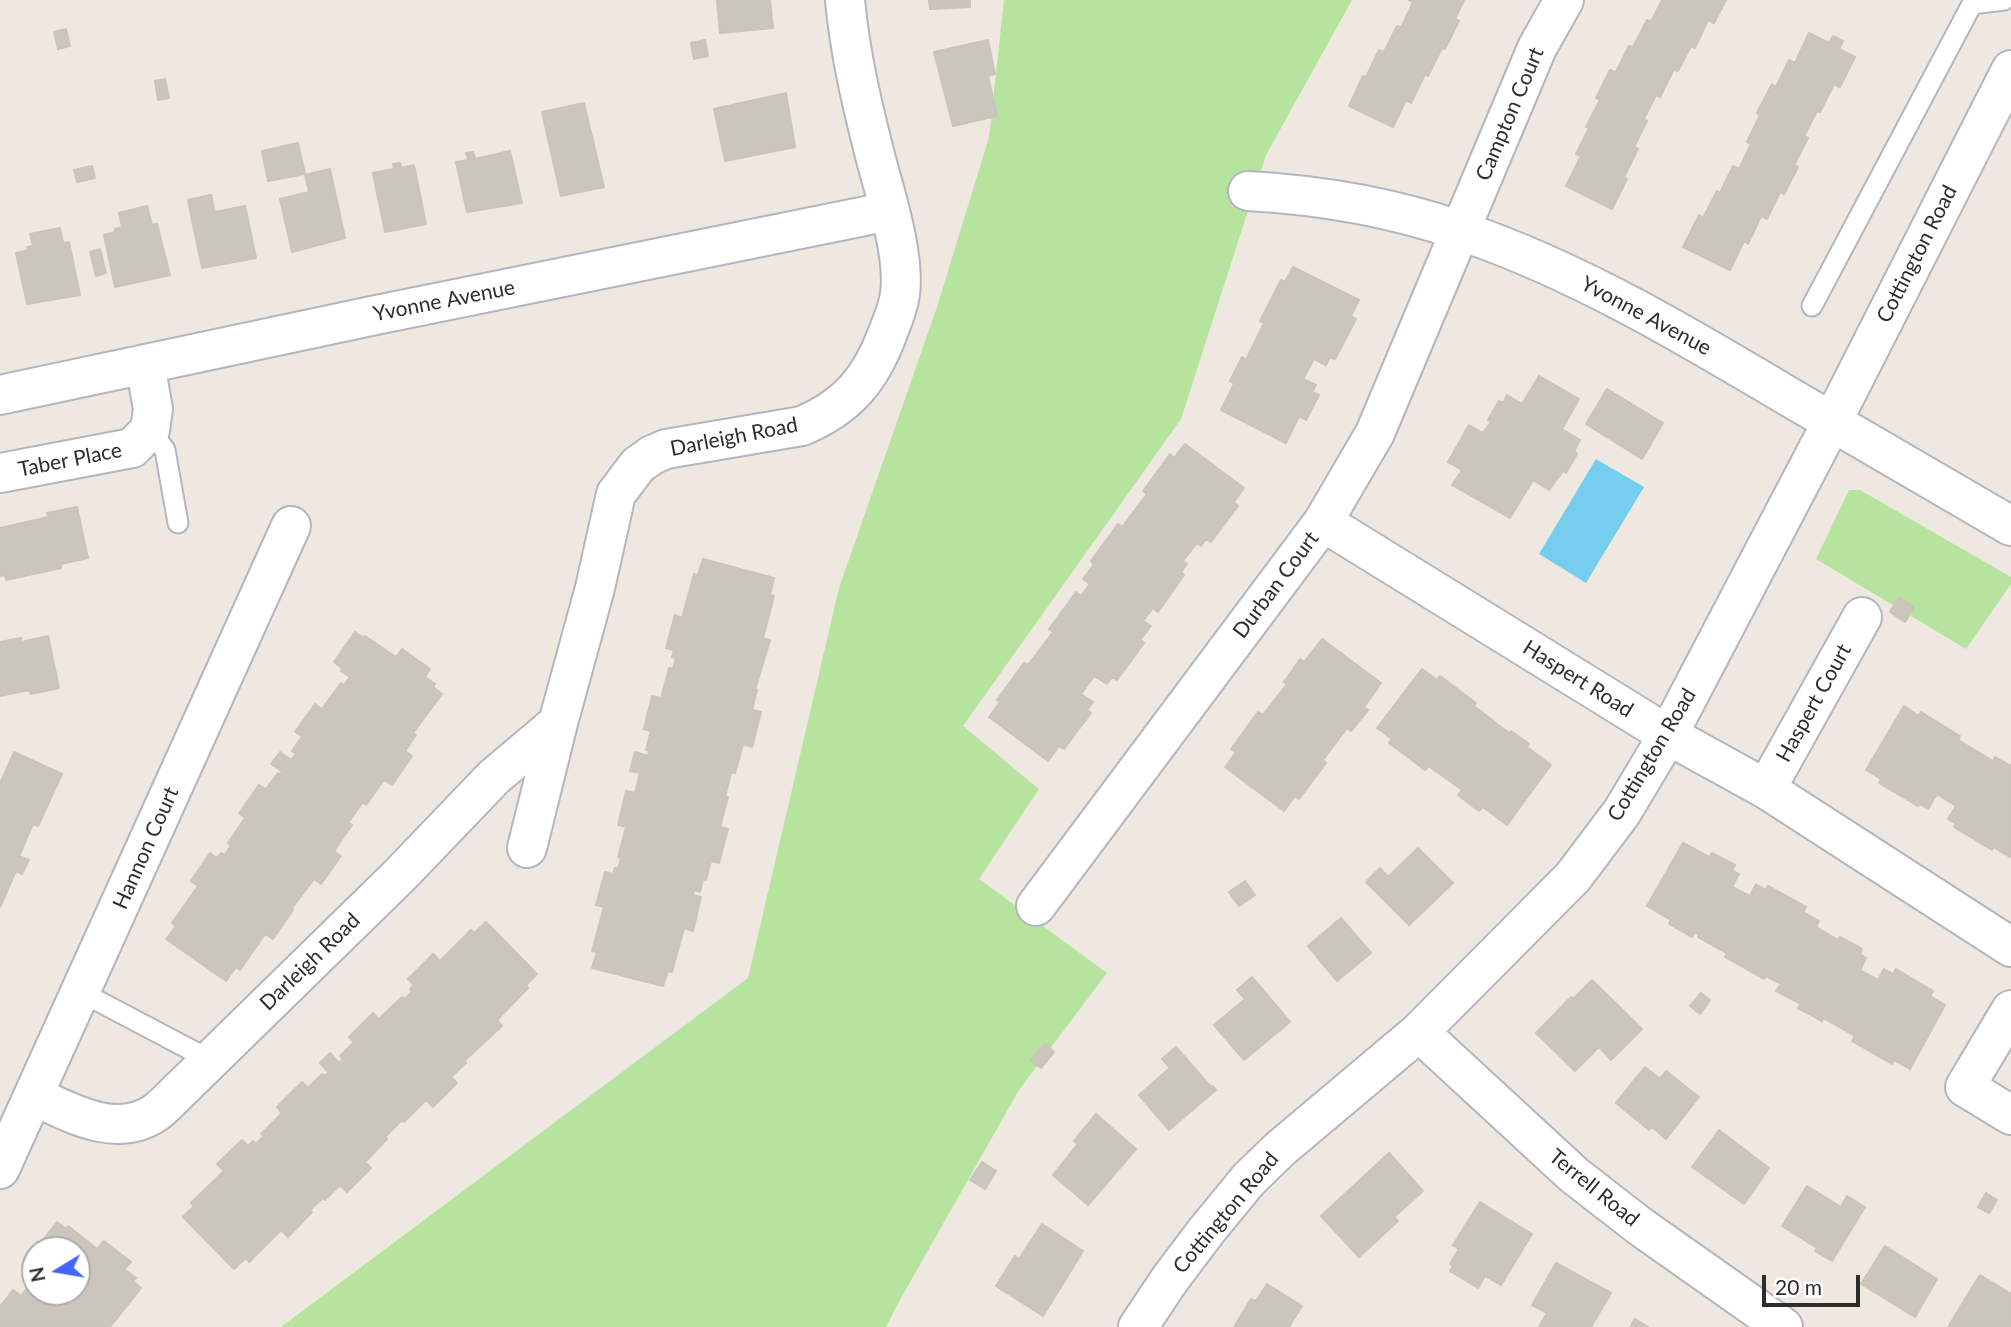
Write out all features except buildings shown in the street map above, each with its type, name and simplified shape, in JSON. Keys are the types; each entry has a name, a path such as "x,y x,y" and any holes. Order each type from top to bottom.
{"street":[{"name":"Darleigh Road","path":"527,849 617,494 638,465 666,449 802,426 820,418 857,390 880,355 896,312 900,293 900,268 890,211 855,70 845,0"},
{"name":"Campton Court","path":"1460,230 1537,48 1564,0"},
{"name":"Cottington Road","path":"1138,1327 1177,1269 1249,1179 1290,1140 1419,1032 1573,877 1622,812 1668,734 1832,422 2011,70"},
{"name":"Yvonne Avenue","path":"1248,191 1297,194 1387,210 1460,230 1543,263 1632,306 1832,422 2008,517"},
{"name":"Yvonne Avenue","path":"0,395 376,315 890,211"},
{"name":"Durban Court","path":"1036,906 1323,522 1375,433 1460,230"},
{"path":"145,364 153,409 150,430"},
{"name":"Taber Place","path":"0,473 132,448 150,430"},
{"name":"Haspert Road","path":"1323,522 1668,734 1766,789 2011,947"},
{"name":"Hannon Court","path":"0,1169 291,526"},
{"name":"Haspert Court","path":"1766,789 1862,617"},
{"name":"Darleigh Road","path":"34,1096 96,1122 135,1122 154,1113 400,874 494,777 558,723"},
{"path":"2011,1010 1965,1087 2011,1115"},
{"name":"Terrell Road","path":"1419,1032 1574,1175 1641,1227 1783,1327"}],"lane":[{"path":"1812,306 1972,4 2004,0 2011,3"},
{"path":"150,430 165,450 178,523"},
{"path":"82,992 211,1060"}],"green space":[{"path":"1004,0 1352,0 1266,155 1181,419 963,726 1039,789 979,879 1107,973 1019,1090 886,1327 281,1327 748,978 839,588 937,307 989,137"},
{"path":"1849,490 1860,490 2011,577 2011,584 1966,649 1816,559"}],"water":[{"path":"1596,459 1644,487 1586,583 1539,554"}]}
